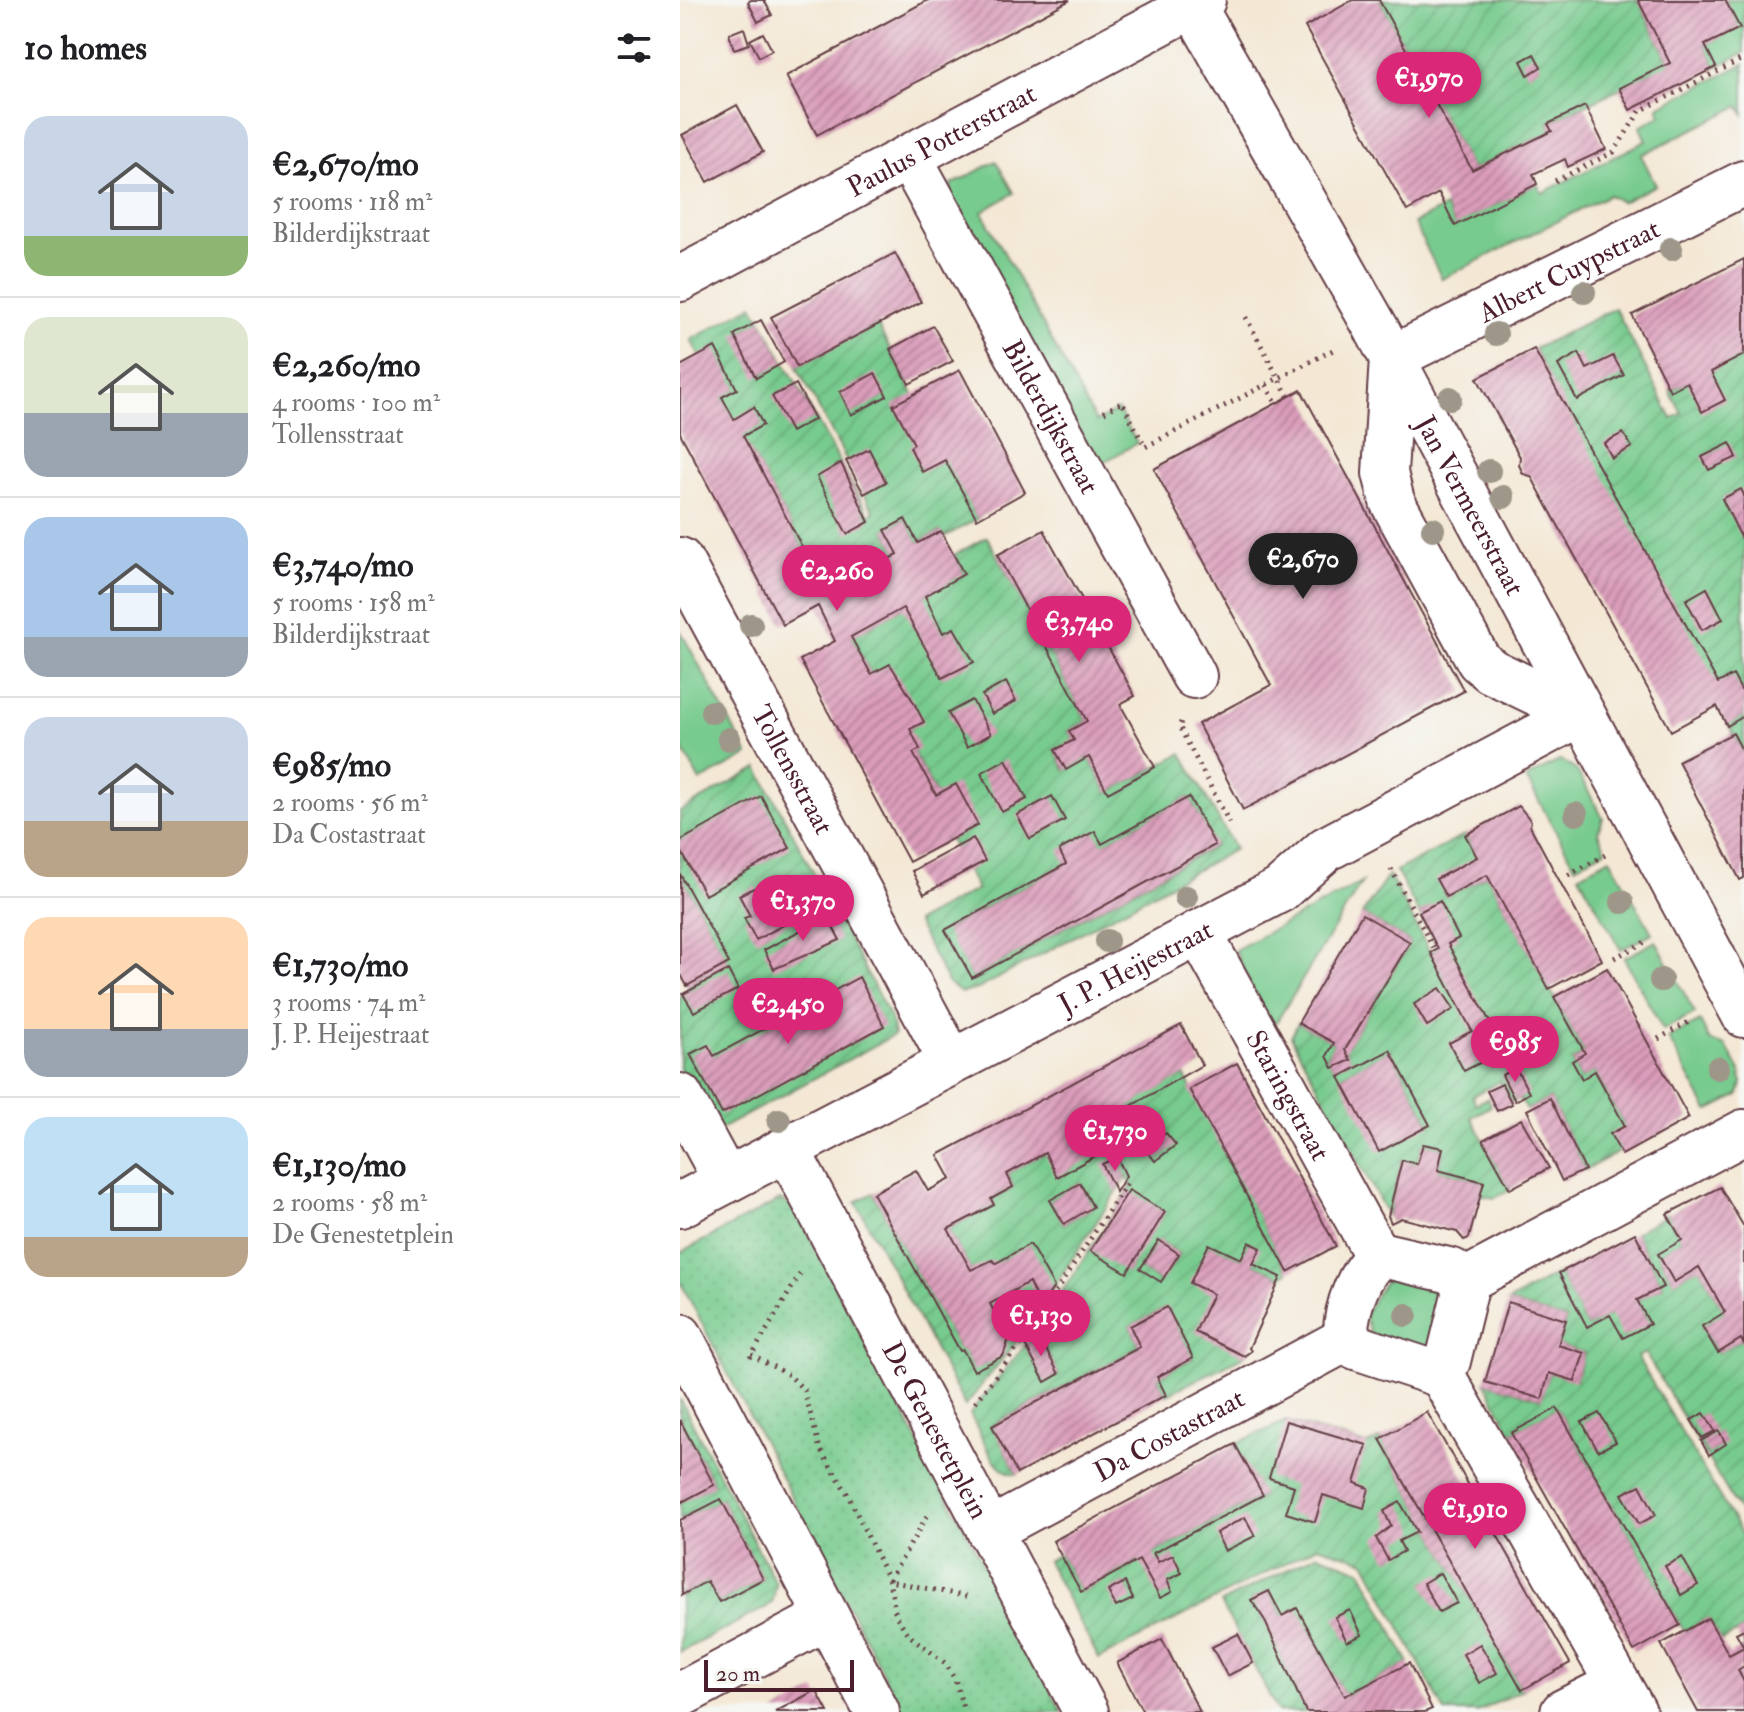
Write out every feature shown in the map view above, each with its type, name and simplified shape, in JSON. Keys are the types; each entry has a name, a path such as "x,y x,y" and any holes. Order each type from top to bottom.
{"street":[{"name":"Paulus Potterstraat","path":"680,279 1195,2"},
{"name":"Jan Vermeerstraat","path":"1195,2 1392,358 1580,714 1744,1015"},
{"name":"Bilderdijkstraat","path":"909,157 1194,676"},
{"name":"Albert Cuypstraat","path":"1392,358 1744,183"},
{"path":"1392,358 1385,473 1392,501 1479,661 1491,671 1580,714"},
{"name":"Tollensstraat","path":"680,560 951,1061"},
{"name":"J. P. Heijestraat","path":"680,1205 1280,890 1326,849 1580,714"},
{"name":"Staringstraat","path":"1199,932 1378,1257"},
{"path":"680,1096 726,1181"},
{"path":"1463,1282 1744,1132"},
{"name":"De Genestetplein","path":"787,1149 1086,1712"},
{"path":"1395,1255 1452,1271 1463,1282 1466,1296 1448,1361 1438,1368 1424,1372 1356,1347 1348,1338 1346,1325 1365,1271 1378,1257 1395,1255"},
{"path":"680,1336 877,1712"},
{"name":"Da Costastraat","path":"989,1531 1348,1338"},
{"path":"1438,1368 1626,1698 1563,1712"},
{"path":"680,1695 827,1617"}],"path":[{"path":"1555,181 1614,152 1640,111 1744,58"},
{"path":"1246,317 1288,396"},
{"path":"1122,402 1145,447 1341,346"},
{"path":"1266,385 1276,403"},
{"path":"1194,676 1179,726 1230,824"},
{"path":"1568,875 1611,852"},
{"path":"1386,861 1434,949"},
{"path":"1614,958 1656,936"},
{"path":"1658,1039 1700,1016"},
{"path":"889,1581 946,1448 965,1414 1002,1369 1076,1265 1127,1183"},
{"path":"719,1410 828,1226"},
{"path":"751,1355 789,1375 804,1390 820,1449 847,1493 889,1581 896,1616 909,1635 945,1663 955,1679 964,1712"},
{"path":"889,1581 1031,1609"}],"green space":[{"path":"1379,0 1638,0 1670,64 1548,123 1552,131 1472,170"},
{"path":"1725,0 1744,0 1744,53 1716,67 1705,45 1739,28"},
{"path":"1744,64 1744,114 1739,106 1641,155 1656,185 1622,202 1609,195 1442,279 1414,223 1445,207 1455,225 1537,184 1542,193 1646,141 1640,127 1661,115 1658,107"},
{"path":"996,161 1014,193 982,212 1096,422 1118,410 1137,443 1097,466 952,199 951,185"},
{"path":"753,305 869,515 874,512 797,367 877,324 977,519 944,537 940,531 918,543 905,519 885,530 898,554 851,580 819,579 691,340"},
{"path":"1615,308 1672,419 1682,414 1670,391 1744,355 1744,754 1534,349"},
{"path":"987,537 1087,721 1069,731 1074,740 1055,750 1065,770 1089,757 1108,793 1182,753 1235,849 978,989 961,993 948,983 916,922 977,889 950,840 958,835 851,637 964,573 954,555","holes":["1189,797 1215,846 972,978 946,929"]},
{"path":"680,630 748,755 700,781 680,744"},
{"path":"1561,760 1577,771 1603,818 1598,833 1606,850 1575,866 1526,778"},
{"path":"758,768 891,1019 894,1035 715,1132 680,1069 680,996 690,990 687,986 728,962 680,873 680,811"},
{"path":"1465,835 1477,857 1446,897 1487,875 1585,1053 1572,1061 1581,1079 1595,1071 1625,1126 1620,1151 1585,1170 1550,1098 1527,1110 1520,1099 1511,1102 1500,1081 1472,1096 1476,1104 1488,1098 1491,1106 1471,1117 1510,1189 1494,1198 1480,1195 1484,1182 1438,1170 1443,1148 1423,1144 1417,1164 1402,1161 1388,1216 1291,1037 1298,1023 1334,1043 1327,1056 1333,1068 1350,1060 1345,1050 1410,942 1362,914 1389,875 1430,952 1438,949 1396,871","holes":["1390,1050 1430,1124 1339,1077"]},
{"path":"1610,858 1652,933 1621,950 1579,875"},
{"path":"1362,882 1277,1021 1268,1027 1235,950"},
{"path":"1656,941 1695,1013 1663,1030 1624,958"},
{"path":"1700,1021 1710,1041 1726,1046 1740,1071 1742,1083 1739,1095 1708,1111 1668,1038"},
{"path":"1184,1075 1288,1272 1281,1277 1253,1264 1249,1243 1241,1259 1209,1245 1213,1294 1244,1356 1166,1395 1157,1377 1193,1358 1166,1308 1130,1326 1140,1347 992,1425 1017,1474 1001,1468 970,1414 1025,1345 1045,1381 1059,1375 1036,1331 1132,1186 1127,1176 1021,1336 965,1406 856,1202 873,1193 960,1351 963,1350 974,1370 1009,1339 948,1229 994,1205 991,1199 1013,1187 1007,1174","holes":["1080,1183 1093,1207 1064,1224 1051,1200","1159,1240 1179,1254 1160,1282 1140,1269"]},
{"path":"780,1200 792,1207 799,1217 1062,1712 903,1712 680,1281 680,1253"},
{"path":"1667,1214 1682,1240 1658,1254 1674,1281 1699,1267 1725,1312 1702,1327 1718,1353 1741,1339 1744,1345 1744,1519 1645,1353 1637,1357 1744,1538 1744,1629 1721,1641 1708,1618 1685,1631 1680,1625 1557,1408 1511,1433 1485,1382 1541,1399 1549,1373 1576,1380 1584,1353 1558,1345 1566,1320 1508,1302 1559,1273 1587,1327 1610,1315 1650,1324 1637,1300 1663,1286 1635,1233"},
{"path":"1393,1277 1434,1286 1439,1294 1440,1316 1428,1349 1373,1341 1364,1315 1385,1281"},
{"path":"680,1399 776,1584 773,1600 767,1607 680,1652 680,1592 682,1595 707,1581 719,1602 763,1579 721,1499 680,1520 680,1503 714,1484 680,1420"},
{"path":"1286,1421 1367,1445 1380,1439 1522,1690 1477,1712 1445,1712 1365,1561 1318,1546 1099,1659 1047,1561 1060,1554 1081,1592 1262,1496 1235,1444"},
{"path":"1318,1554 1361,1570 1409,1663 1345,1696 1297,1608 1283,1616 1269,1591 1251,1600 1264,1619 1306,1712 1278,1712 1221,1603"}],"building":[{"path":"764,0 772,15 758,22 748,2"},
{"path":"928,0 1070,0 817,135 786,76"},
{"path":"1353,0 1379,0 1472,170 1552,131 1548,124 1585,106 1606,149 1568,167 1565,159 1533,174 1537,184 1455,226 1439,193 1407,211 1305,27"},
{"path":"1638,0 1725,0 1740,28 1705,45 1716,67 1630,110 1619,88 1670,63"},
{"path":"744,28 749,44 734,49 729,34"},
{"path":"763,33 772,50 759,57 750,40"},
{"path":"1534,54 1541,67 1528,75 1521,61"},
{"path":"737,105 763,152 708,182 682,135"},
{"path":"895,253 921,302 797,367 771,317"},
{"path":"1744,259 1744,355 1711,372 1725,400 1702,412 1687,382 1670,391 1632,315"},
{"path":"761,320 784,362 756,378 734,335"},
{"path":"933,326 953,361 909,384 890,349"},
{"path":"715,347 737,389 722,397 734,419 754,407 763,425 743,436 819,579 843,566 851,580 898,554 885,530 905,519 918,543 941,531 964,574 925,596 943,633 954,628 974,662 942,678 903,608 851,637 871,674 890,664 913,701 924,722 910,729 920,749 913,753 936,795 956,784 978,825 909,862 800,660 835,641 818,606 783,625 680,433 680,366"},
{"path":"1534,349 1718,683 1733,675 1741,690 1744,689 1744,716 1727,726 1717,706 1671,731 1531,476 1523,474 1520,457 1477,378"},
{"path":"1579,353 1587,369 1613,356 1624,375 1577,400 1558,365"},
{"path":"960,370 1025,492 977,519 945,460 922,472 910,447 914,444 893,405"},
{"path":"875,373 887,396 851,415 840,392"},
{"path":"796,384 815,419 791,432 772,396"},
{"path":"1301,390 1464,691 1243,810 1198,724 1271,685 1154,469"},
{"path":"1623,433 1632,447 1612,458 1604,443"},
{"path":"1730,443 1737,457 1709,470 1702,457"},
{"path":"869,449 886,482 864,494 846,461"},
{"path":"841,463 869,522 847,534 817,477"},
{"path":"1741,489 1744,495 1742,539 1722,499"},
{"path":"1044,530 1135,696 1120,704 1155,767 1108,793 1089,757 1066,770 1055,750 1074,740 1069,731 1087,721 997,555"},
{"path":"1707,588 1723,619 1702,630 1686,600"},
{"path":"1006,682 1016,701 992,714 982,695"},
{"path":"972,700 991,734 967,747 948,713"},
{"path":"1733,733 1744,754 1744,878 1740,880 1678,761"},
{"path":"1006,759 1027,799 1002,812 981,773"},
{"path":"761,796 790,848 705,895 680,849 680,841"},
{"path":"1052,796 1065,820 1030,839 1017,815"},
{"path":"1189,797 1215,845 972,978 945,930 1066,864 1059,850 1095,831 1102,844"},
{"path":"1519,806 1531,821 1530,826 1602,960 1549,989 1487,875 1446,897 1436,879 1477,857 1465,835"},
{"path":"973,838 985,861 924,894 912,871"},
{"path":"680,874 729,963 687,986 680,973"},
{"path":"815,880 826,902 756,940 744,918 750,916 739,895 756,887 766,906"},
{"path":"1440,901 1459,938 1448,944 1505,1050 1464,1071 1449,1043 1472,1031 1431,953 1438,949 1419,912"},
{"path":"1362,914 1410,942 1345,1050 1351,1060 1333,1068 1327,1056 1334,1043 1298,1023"},
{"path":"827,916 840,940 774,969 764,950"},
{"path":"1607,968 1689,1118 1622,1155 1610,1134 1625,1126 1595,1071 1582,1079 1572,1061 1585,1053 1554,997"},
{"path":"728,970 738,989 694,1012 683,994"},
{"path":"859,977 884,1026 722,1114 690,1054 708,1045 714,1056"},
{"path":"1440,988 1454,1009 1427,1026 1414,1004"},
{"path":"1181,1025 1202,1065 1084,1133 1097,1155 1057,1177 1045,1153 1007,1174 1013,1187 991,1199 994,1205 948,1229 971,1270 992,1260 996,1263 1030,1244 1054,1287 1040,1307 1029,1282 990,1304 1009,1339 1003,1356 974,1371 873,1193 916,1170 928,1191 951,1179 938,1155"},
{"path":"1390,1050 1430,1125 1379,1152 1339,1077"},
{"path":"1237,1063 1336,1246 1288,1272 1189,1089"},
{"path":"1516,1068 1529,1093 1515,1101 1502,1075"},
{"path":"1502,1084 1512,1104 1497,1111 1487,1091"},
{"path":"1550,1098 1585,1170 1562,1181 1527,1110"},
{"path":"1521,1119 1549,1168 1510,1189 1483,1140"},
{"path":"1166,1133 1176,1145 1155,1161 1145,1148"},
{"path":"1423,1144 1443,1148 1438,1170 1484,1182 1469,1238 1464,1240 1457,1232 1401,1218 1391,1223 1388,1216 1402,1160 1417,1164"},
{"path":"1117,1157 1126,1176 1116,1192 1102,1164"},
{"path":"1080,1183 1093,1207 1064,1224 1050,1200"},
{"path":"1720,1187 1744,1227 1744,1345 1741,1339 1718,1353 1702,1326 1725,1312 1699,1267 1674,1282 1658,1254 1682,1240 1667,1214"},
{"path":"1129,1190 1165,1212 1127,1273 1090,1251"},
{"path":"1635,1233 1663,1287 1637,1300 1650,1324 1623,1338 1610,1315 1587,1327 1559,1273"},
{"path":"1159,1240 1179,1254 1161,1282 1140,1269"},
{"path":"1249,1242 1261,1248 1253,1264 1281,1277 1249,1348 1251,1351 1244,1356 1195,1332 1213,1294 1190,1283 1209,1244 1241,1259"},
{"path":"1508,1302 1566,1320 1558,1345 1584,1353 1575,1381 1549,1373 1542,1399 1485,1382"},
{"path":"1167,1307 1193,1358 1157,1377 1166,1395 1017,1474 992,1426 1140,1347 1130,1326"},
{"path":"1036,1331 1059,1374 1045,1382 1025,1345"},
{"path":"1557,1408 1680,1625 1634,1651 1511,1433"},
{"path":"1427,1412 1570,1663 1522,1690 1380,1439"},
{"path":"1599,1413 1616,1442 1598,1451 1582,1422"},
{"path":"1704,1413 1715,1431 1702,1438 1691,1420"},
{"path":"680,1420 714,1485 680,1503"},
{"path":"1286,1421 1367,1445 1355,1483 1369,1488 1364,1508 1323,1495 1315,1522 1286,1513 1294,1486 1269,1478"},
{"path":"1719,1431 1726,1444 1709,1455 1701,1441"},
{"path":"1235,1444 1263,1495 1153,1553 1158,1562 1173,1555 1182,1573 1167,1580 1172,1592 1160,1598 1139,1560 1081,1592 1053,1541"},
{"path":"1640,1485 1656,1515 1639,1524 1622,1494"},
{"path":"721,1499 763,1579 719,1602 707,1581 682,1595 680,1520"},
{"path":"1400,1502 1417,1532 1399,1541 1404,1551 1388,1560 1376,1538 1391,1526 1384,1511"},
{"path":"1245,1517 1255,1536 1225,1551 1216,1533"},
{"path":"1682,1557 1698,1585 1681,1595 1665,1566"},
{"path":"1440,1573 1457,1603 1439,1612 1423,1583"},
{"path":"1125,1582 1133,1599 1116,1607 1108,1591"},
{"path":"1269,1591 1282,1616 1297,1608 1345,1696 1409,1663 1432,1709 1425,1712 1306,1712 1264,1619 1251,1600"},
{"path":"1350,1610 1362,1635 1347,1642 1335,1617"},
{"path":"1708,1618 1729,1655 1744,1647 1744,1666 1738,1670 1744,1682 1744,1712 1698,1712 1661,1644"},
{"path":"1744,1629 1744,1647 1736,1633"},
{"path":"1238,1634 1253,1663 1227,1676 1212,1647"},
{"path":"1162,1639 1200,1712 1143,1712 1117,1663"},
{"path":"1480,1644 1497,1673 1479,1683 1463,1654"},
{"path":"816,1690 828,1712 775,1712"}]}
